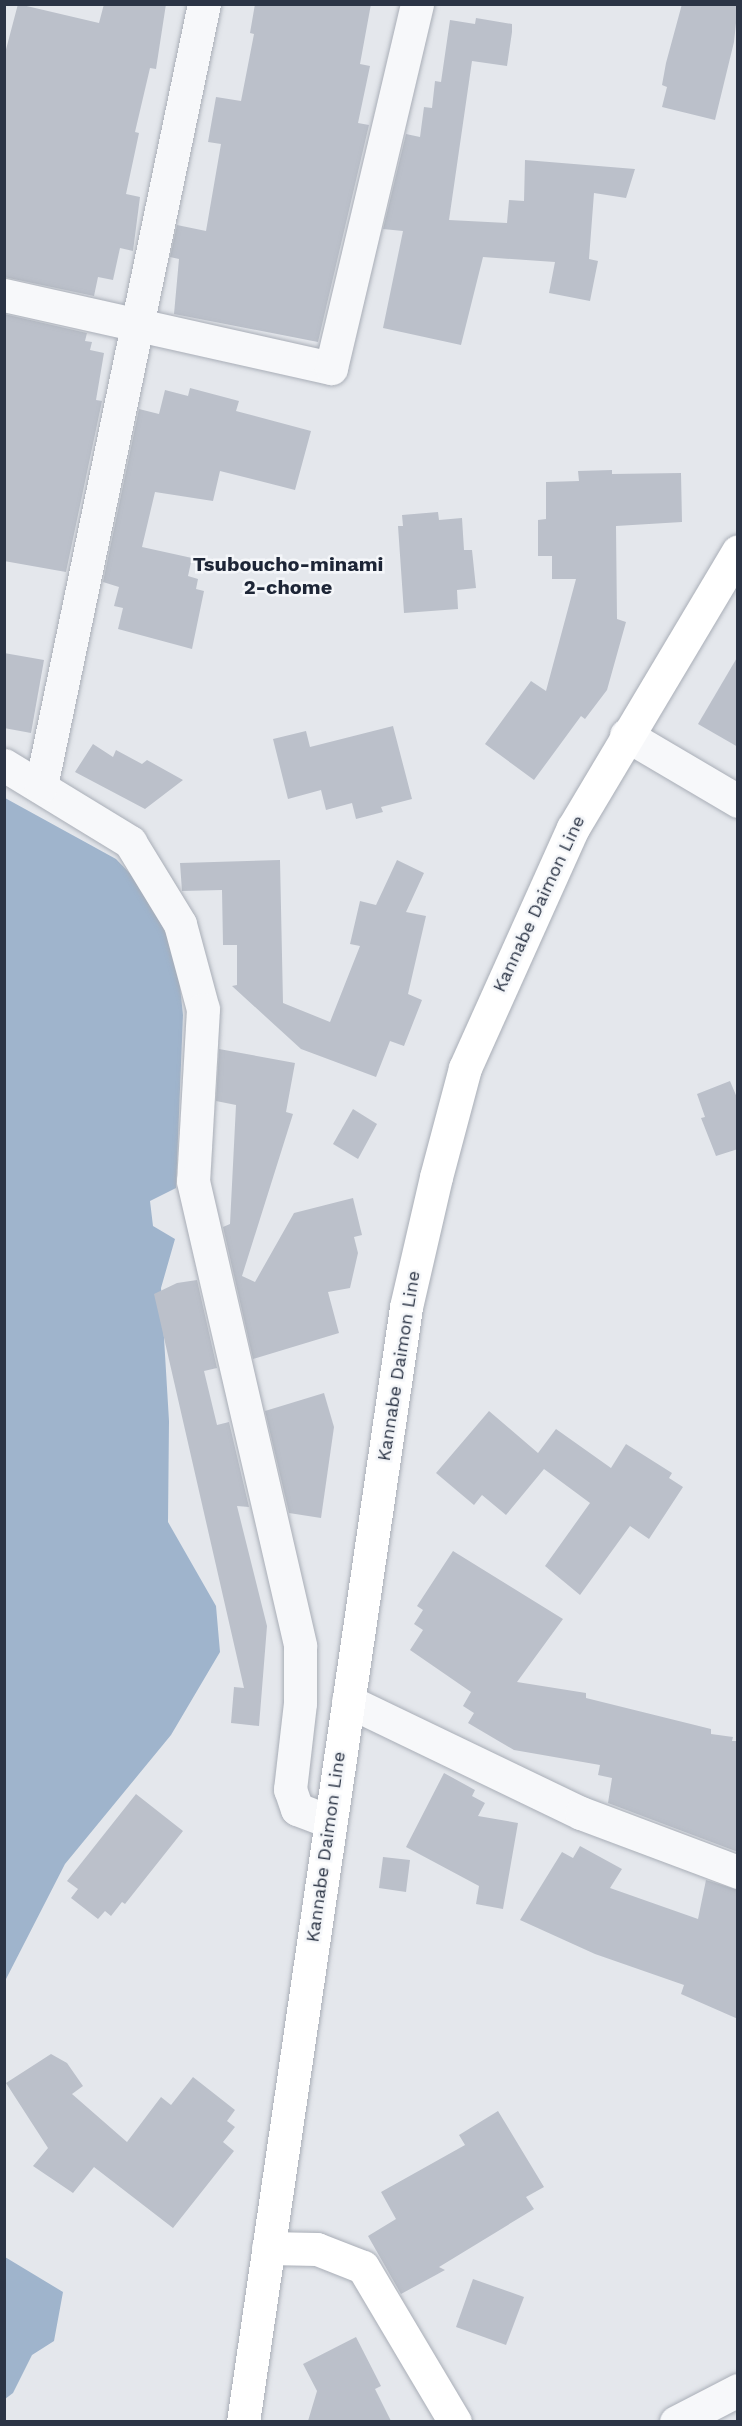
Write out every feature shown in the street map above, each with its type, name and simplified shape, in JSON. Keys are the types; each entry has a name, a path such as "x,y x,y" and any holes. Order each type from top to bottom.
{"main road":[{"name":"Kannabe Daimon Line","path":"243,2421 406,1307 465,1068 573,828 626,735 738,551"},
{"path":"268,2248 317,2249 363,2267 455,2421"}],"street":[{"path":"40,786 140,326 204,4"},
{"path":"4,295 331,368 417,4"},
{"path":"626,735 738,801"},
{"path":"4,765 130,842 180,924 203,1009 193,1181 300,1646 300,1703 290,1790 297,1809 330,1821"},
{"path":"348,1701 581,1813 738,1872"},
{"path":"676,2421 738,2390"}],"water":[{"path":"5,798 116,859 146,890 177,958 183,1015 176,1188 150,1201 153,1226 175,1239 161,1288 169,1421 168,1522 216,1606 220,1652 171,1735 65,1864 5,1981"},
{"path":"5,2257 63,2292 54,2341 32,2355 13,2393 5,2399"}],"building":[{"path":"18,4 99,23 104,4 166,4 156,69 150,68 135,132 139,133 126,194 140,197 133,251 120,248 113,280 98,277 94,296 4,277 4,57"},
{"path":"255,4 371,4 360,64 370,66 358,123 369,125 318,342 174,314 179,259 170,257 177,225 206,231 221,144 208,142 216,97 241,101 254,34 250,33"},
{"path":"682,4 738,4 734,42 715,120 662,107 667,87 662,85 666,63"},
{"path":"476,18 512,24 512,32 507,66 472,61 449,220 507,223 509,200 524,201 525,160 635,169 626,198 594,193 589,259 598,261 590,301 549,293 555,262 483,257 461,345 383,328 403,231 383,229 406,134 420,137 424,107 432,108 435,81 441,82 450,20 475,24"},
{"path":"4,314 87,333 85,341 92,342 90,350 104,353 96,400 102,401 66,572 4,561"},
{"path":"190,388 239,401 236,411 311,431 295,490 220,471 213,501 155,492 142,547 192,558 188,576 198,579 196,589 204,591 192,649 118,629 123,608 114,606 119,587 103,582 139,409 159,414 165,390 188,396"},
{"path":"612,470 612,474 681,473 682,522 616,526 617,619 626,622 607,690 585,719 581,716 534,780 485,744 531,681 546,691 576,579 552,579 552,556 538,556 538,520 546,519 546,482 579,481 578,471"},
{"path":"438,512 439,520 462,518 464,550 472,550 476,588 457,590 458,609 404,613 398,526 403,526 402,515"},
{"path":"4,653 44,660 31,733 4,728"},
{"path":"738,656 738,747 698,724"},
{"path":"393,726 412,799 381,807 383,812 356,819 352,803 326,810 321,790 288,799 273,739 306,731 310,747"},
{"path":"93,744 113,757 116,750 142,764 147,760 183,780 145,809 75,772"},
{"path":"280,860 283,1003 330,1022 360,946 350,944 360,901 376,905 397,860 424,873 406,912 426,916 408,994 422,1000 404,1046 390,1041 376,1077 301,1049 232,986 237,985 237,945 223,945 222,890 182,891 180,863"},
{"path":"219,1049 295,1063 286,1112 293,1114 242,1276 255,1282 294,1213 353,1198 362,1235 354,1237 358,1253 350,1288 328,1292 339,1333 253,1359 223,1227 230,1224 236,1105 216,1101"},
{"path":"730,1081 738,1100 738,1149 716,1156 701,1118 705,1117 697,1094"},
{"path":"353,1109 377,1124 358,1159 333,1144"},
{"path":"197,1280 217,1368 204,1371 217,1425 229,1422 249,1507 237,1506 267,1626 259,1726 231,1723 234,1687 244,1688 154,1294 177,1283"},
{"path":"324,1393 334,1427 321,1518 289,1513 265,1411"},
{"path":"489,1411 538,1453 556,1429 611,1468 626,1444 672,1473 669,1478 683,1487 649,1539 630,1526 580,1595 545,1566 590,1503 544,1469 506,1515 482,1495 474,1505 436,1473"},
{"path":"453,1551 563,1619 517,1682 586,1693 586,1698 711,1729 711,1734 733,1737 732,1741 738,1741 738,1852 608,1803 612,1778 598,1775 600,1765 514,1750 468,1723 474,1713 463,1706 471,1692 410,1650 423,1630 414,1624 423,1610 417,1606"},
{"path":"444,1773 475,1790 472,1796 485,1803 478,1816 518,1823 503,1909 476,1904 479,1886 406,1847"},
{"path":"136,1794 183,1831 125,1904 122,1902 111,1916 105,1911 98,1919 71,1898 78,1889 67,1881"},
{"path":"580,1846 622,1869 610,1888 698,1919 706,1880 738,1890 738,2019 681,1994 684,1985 595,1954 520,1920 562,1852 573,1858"},
{"path":"383,1857 410,1860 406,1892 379,1888"},
{"path":"51,2054 67,2063 83,2086 72,2094 127,2142 161,2097 171,2105 193,2077 235,2110 227,2121 235,2127 223,2142 234,2151 173,2228 94,2167 73,2193 33,2166 48,2148 6,2083"},
{"path":"498,2111 544,2187 526,2197 534,2209 439,2267 445,2270 401,2294 368,2236 396,2219 381,2192 465,2145 459,2135"},
{"path":"473,2279 524,2297 506,2345 456,2327"},
{"path":"356,2337 381,2386 375,2389 391,2421 308,2421 317,2391 303,2364"}],"district":[{"name":"Tsuboucho-minami 2-chome","path":"288,576"}]}
